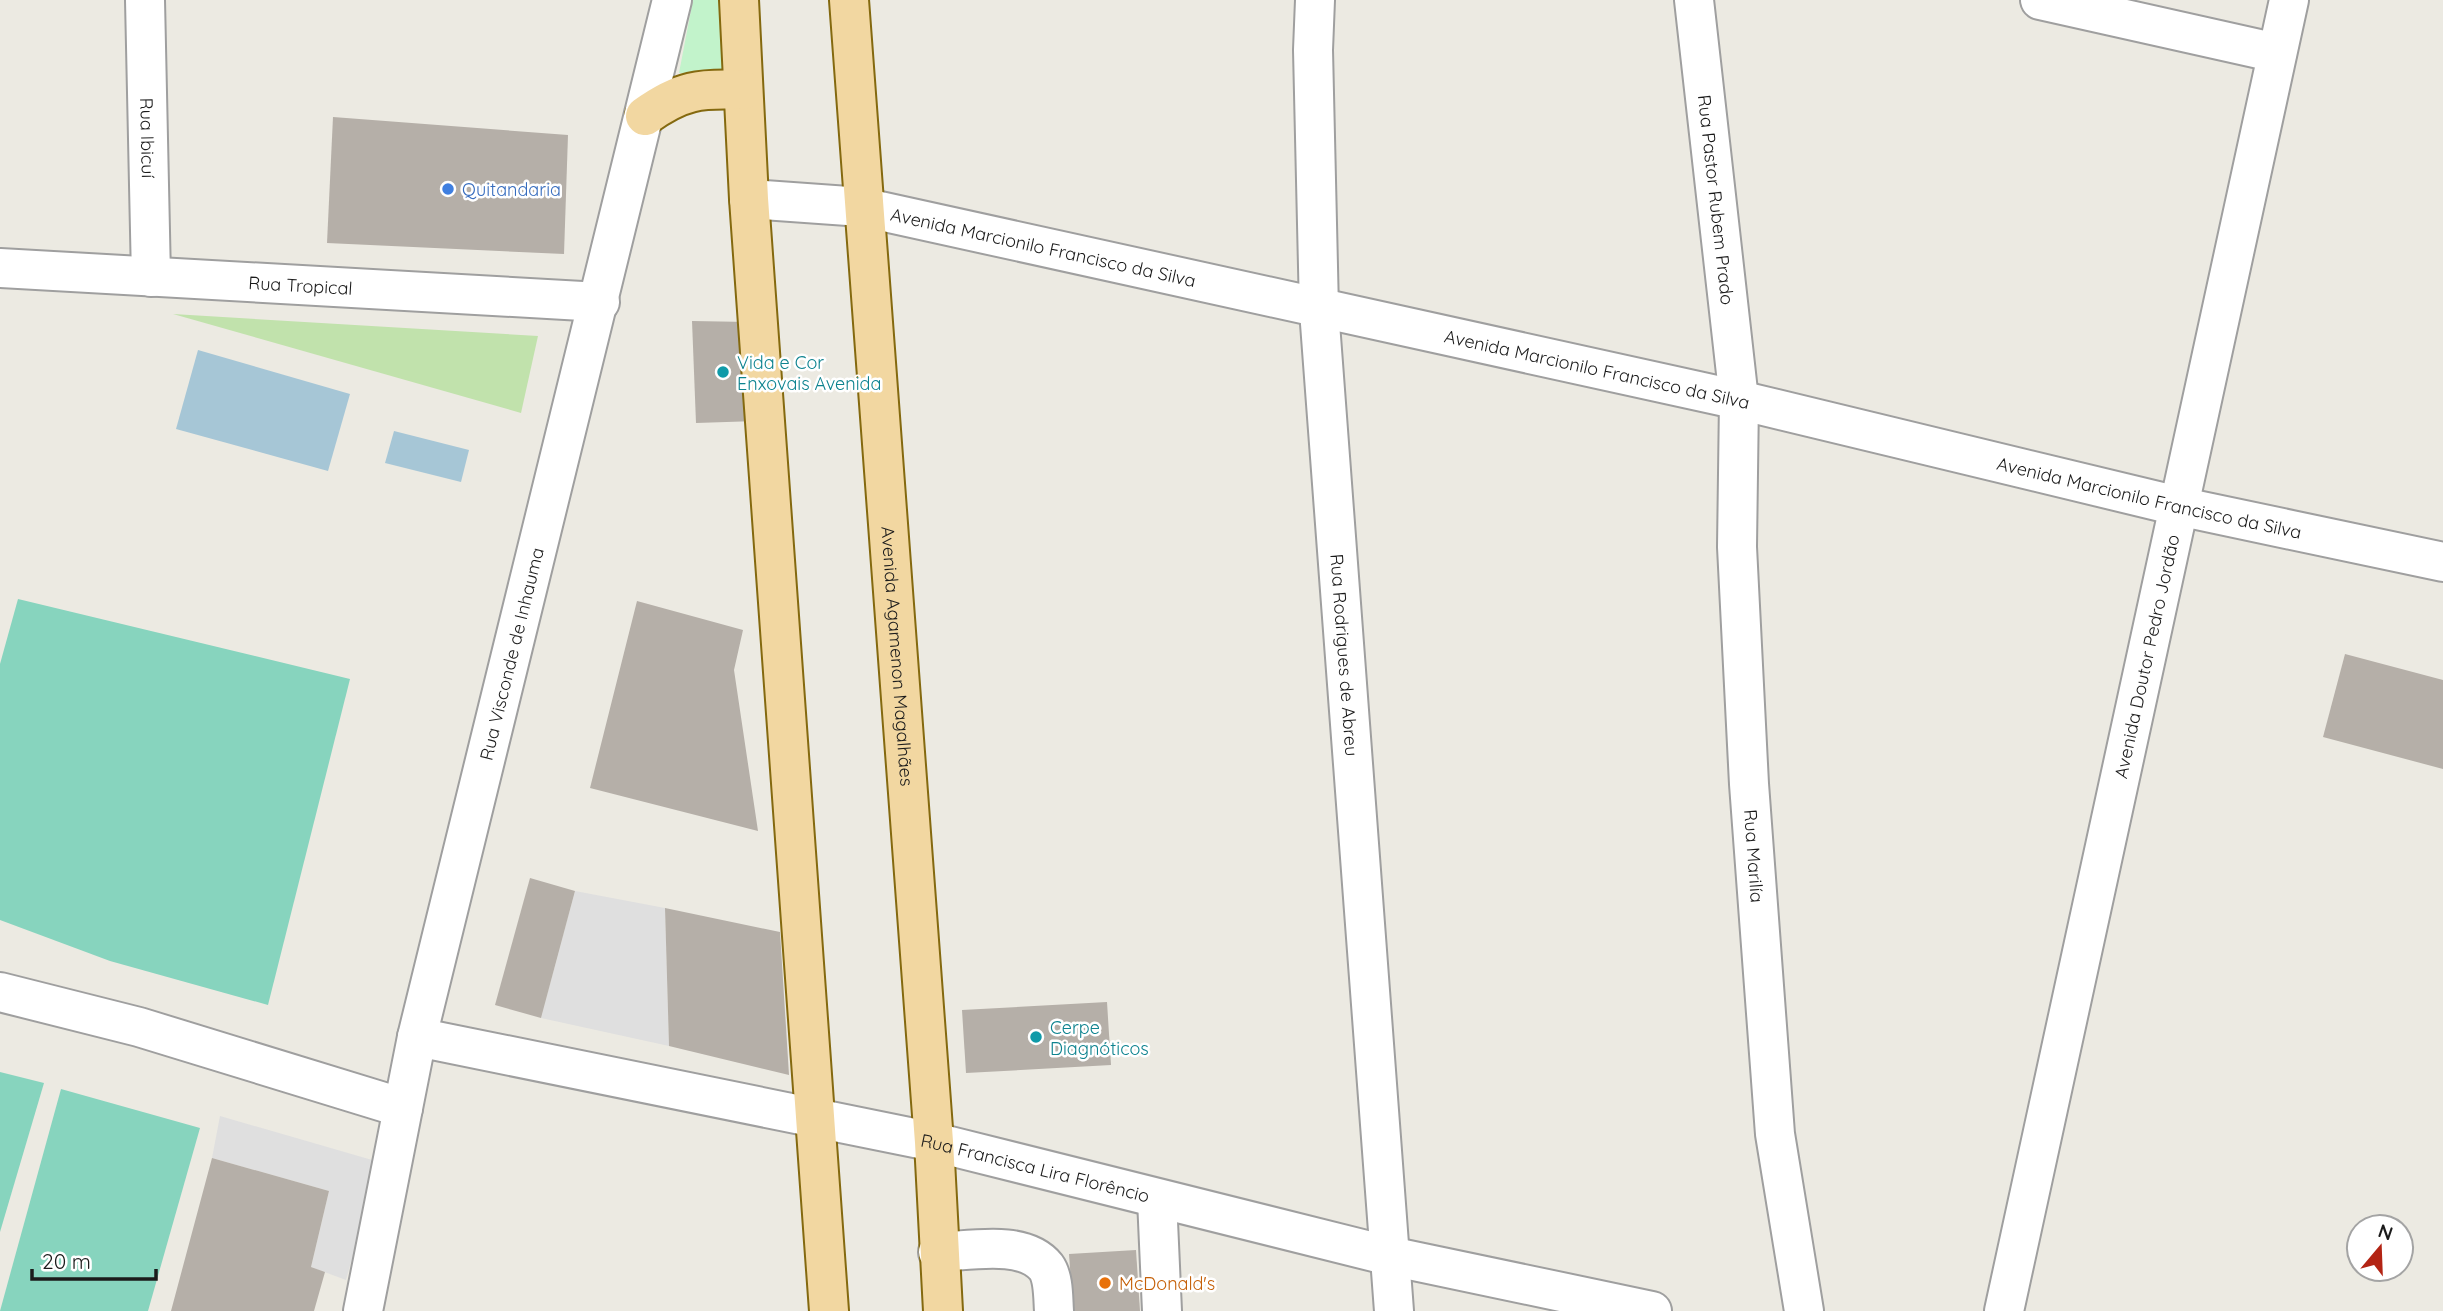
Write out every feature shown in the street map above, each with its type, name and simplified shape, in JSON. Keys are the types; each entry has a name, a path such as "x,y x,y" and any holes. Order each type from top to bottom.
{"main road":[{"path":"739,0 749,199 829,1311"},
{"name":"Avenida Agamenon Magalhães","path":"849,0 862,207 934,1142 943,1311"},
{"path":"645,116 669,99 686,92 707,88 744,90"}],"street":[{"name":"Rua Ibicuí","path":"145,0 151,277"},
{"name":"Rua Visconde de Inhauma","path":"369,1300 417,1037 600,302 672,0"},
{"name":"Rua Rodrigues de Abreu","path":"1315,0 1313,50 1319,310 1394,1311"},
{"name":"Rua Pastor Rubem Prado","path":"1694,0 1739,400"},
{"path":"2040,0 2277,53"},
{"name":"Avenida Doutor Pedro Jordão","path":"2004,1311 2289,0"},
{"name":"Avenida Marcionilo Francisco da Silva","path":"749,199 862,207 1319,310 1739,400 2178,506 2443,562"},
{"name":"Rua Tropical","path":"0,268 600,302"},
{"name":"Rua Marilía","path":"1739,400 1737,547 1749,784 1775,1134 1804,1311"},
{"path":"0,992 139,1027 403,1108"},
{"name":"Rua Francisca Lira Florêncio","path":"417,1037 934,1142 1390,1256 1652,1311"},
{"path":"1157,1199 1162,1311"},
{"path":"938,1252 1011,1250 1030,1256 1046,1268 1052,1283 1054,1311"}],"green space":[{"path":"693,0 719,0 723,74 679,73"},
{"path":"173,314 538,336 521,413"},
{"path":"18,599 350,679 268,1005 110,961 0,920 0,664"},
{"path":"0,1072 44,1083 0,1232"},
{"path":"61,1089 200,1128 148,1311 0,1311"}],"shaded area":[{"path":"575,891 665,908 669,1046 541,1018"},
{"path":"220,1116 379,1162 346,1280 311,1267 329,1191 212,1158"}],"water":[{"path":"198,350 350,394 328,471 176,429"},
{"path":"394,431 469,450 461,482 385,463"}],"building":[{"name":"Quitandaria","path":"333,117 568,135 564,254 327,243"},
{"name":"Vida e Cor Enxovais Avenida","path":"692,321 749,322 757,421 696,423"},
{"path":"637,601 743,630 734,670 758,831 590,788"},
{"path":"2345,654 2443,680 2443,769 2323,737"},
{"path":"530,878 575,891 541,1018 495,1005"},
{"path":"665,908 780,932 789,1075 669,1046"},
{"name":"Cerpe Diagnóticos","path":"1107,1002 1111,1065 966,1073 962,1010"},
{"path":"212,1158 329,1191 311,1267 325,1272 314,1311 171,1311"},
{"name":"McDonald's","path":"1136,1250 1140,1311 1073,1311 1069,1254"}],"place":[{"name":"Quitandaria","path":"448,189"},
{"name":"Vida e Cor Enxovais Avenida","path":"723,372"},
{"name":"Cerpe Diagnóticos","path":"1036,1037"},
{"name":"McDonald's","path":"1105,1283"}]}
